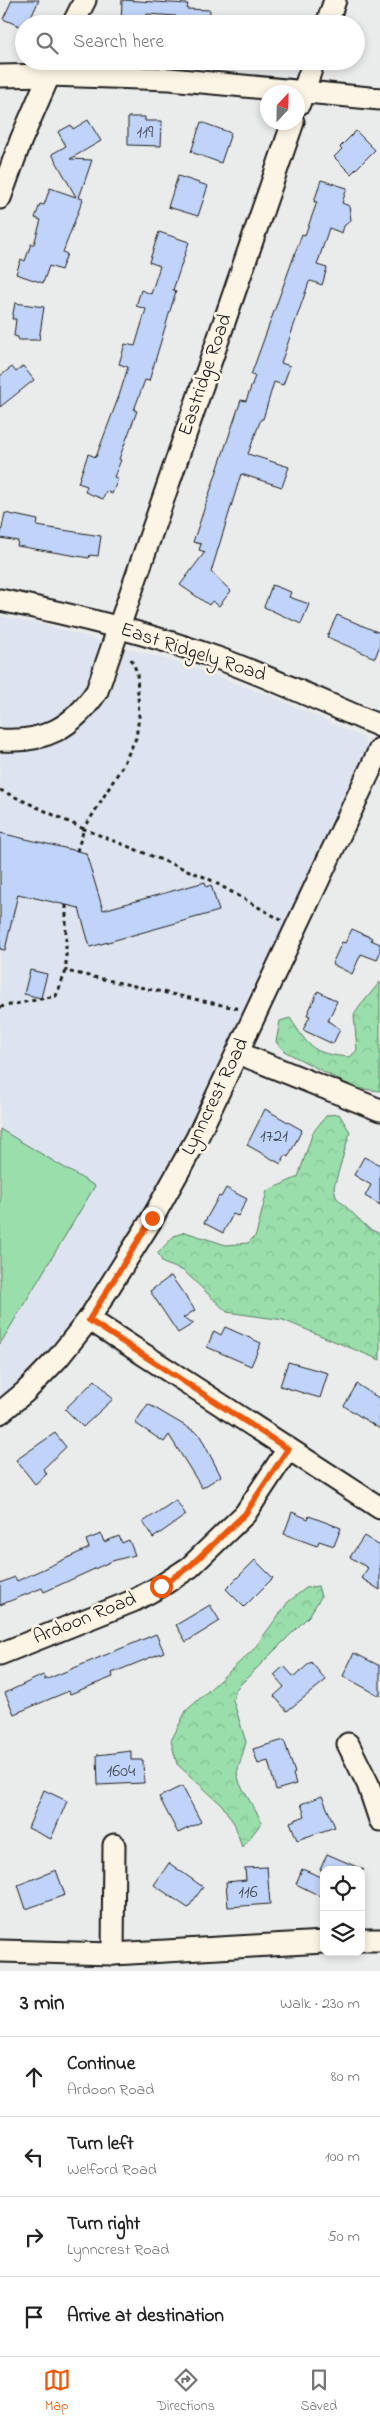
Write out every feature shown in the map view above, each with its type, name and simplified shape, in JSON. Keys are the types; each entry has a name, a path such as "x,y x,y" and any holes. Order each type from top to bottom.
{"street":[{"path":"78,15 85,0"},
{"path":"330,15 335,0"},
{"path":"0,76 39,70"},
{"path":"0,198 51,70"},
{"path":"73,70 170,79 260,94"},
{"path":"305,87 311,70"},
{"path":"305,101 380,99"},
{"name":"Eastridge Road","path":"0,740 25,740 50,734 69,724 85,709 97,691 290,130"},
{"name":"East Ridgely Road","path":"0,600 119,628 233,664 380,726"},
{"name":"Lynncrest Road","path":"0,1413 25,1392 58,1358 89,1320 152,1218 197,1138 380,749"},
{"path":"238,1053 380,1110"},
{"path":"89,1320 380,1508"},
{"name":"Ardoon Road","path":"0,1654 133,1601 161,1586 190,1566 245,1514 288,1449"},
{"path":"348,1744 368,1784 380,1820"},
{"path":"113,1954 114,1845"},
{"path":"365,1940 380,1940"},
{"path":"0,1952 113,1954 320,1942"}],"path":[{"path":"77,851 84,829 123,765 136,738 139,717 137,672 131,659"},
{"path":"0,790 84,829 207,878 282,921"},
{"path":"0,1007 56,996 66,971 66,905"},
{"path":"66,971 241,1010"}],"shaded area":[{"path":"0,616 45,625 189,666 271,696 362,737 366,742 366,752 204,1100 172,1162 137,1221 53,1348 0,1400"}],"green space":[{"path":"380,982 380,1091 355,1088 284,1051 276,1042 280,1021 290,1018 313,1048 327,1054 350,1057 357,1050 354,1015"},
{"path":"339,1114 350,1132 334,1187 336,1197 368,1228 380,1234 380,1360 283,1320 227,1312 184,1271 163,1263 158,1253 174,1236 185,1232 226,1245 248,1243 256,1235 267,1191 298,1177 313,1132 327,1115"},
{"path":"0,1129 95,1186 0,1344"},
{"path":"318,1586 321,1597 309,1616 236,1689 233,1700 246,1742 237,1773 240,1784 262,1822 242,1848 235,1825 222,1805 177,1764 171,1741 186,1711 254,1649 288,1602 306,1588"}],"building":[{"path":"12,0 39,0 32,15 15,15 15,24 3,19"},
{"path":"122,0 188,4 187,9 210,10 210,15 121,15"},
{"path":"128,117 145,117 145,121 162,121 161,146 128,145"},
{"path":"88,120 101,141 70,159 92,160 79,198 83,199 63,252 67,254 61,270 49,266 43,283 16,274 21,259 25,261 31,244 34,244 41,220 35,218 40,204 44,205 50,188 76,197 52,154 66,146 58,132 71,125 73,129"},
{"path":"201,122 231,133 221,163 191,152"},
{"path":"356,131 375,150 351,174 334,157 342,149 340,147"},
{"path":"178,176 208,186 198,216 168,207"},
{"path":"321,180 347,188 342,203 349,206 351,220 344,226 342,233 329,228 317,265 327,268 322,285 309,282 281,363 290,366 283,385 274,382 263,419 261,419 248,454 289,467 282,487 241,474 211,572 231,591 219,606 212,601 209,605 180,585 205,552 199,550 201,544 193,542 241,400 246,401 255,376 251,375 302,234 305,235 317,202 314,202"},
{"path":"159,232 189,242 173,290 176,291 149,381 145,380 134,410 137,411 119,459 121,460 114,477 118,479 112,494 106,491 103,499 85,492 87,486 78,483 88,454 96,457 119,396 128,367 119,364 125,344 135,346 146,309 136,306 141,290 151,294 160,266 149,262"},
{"path":"15,303 44,307 39,340 18,340 18,337 14,336 16,319 12,319"},
{"path":"23,366 34,380 0,407 0,376 12,367 16,372"},
{"path":"5,513 38,520 37,526 101,536 98,556 90,555 89,558 17,546 18,541 0,538"},
{"path":"272,585 291,592 289,597 309,604 301,624 264,607"},
{"path":"337,615 380,633 380,645 375,658 327,637"},
{"path":"0,833 86,853 103,910 205,882 206,887 211,885 219,911 90,947 79,908 18,894 5,950 0,949"},
{"path":"352,929 372,938 371,940 380,944 380,952 377,960 361,954 352,974 332,964 342,942 345,943"},
{"path":"30,970 47,974 41,998 24,994"},
{"path":"318,991 337,1001 328,1021 340,1029 333,1044 303,1030 310,1016 307,1015"},
{"path":"265,1109 302,1130 288,1157 285,1155 281,1164 247,1145"},
{"path":"364,1157 380,1165 380,1205 365,1196 371,1185 354,1175"},
{"path":"226,1188 247,1199 238,1216 233,1214 223,1233 204,1223 219,1196 221,1197"},
{"path":"171,1276 195,1310 183,1318 194,1323 178,1333 150,1291"},
{"path":"225,1327 261,1343 251,1366 207,1347 214,1331 221,1335"},
{"path":"288,1362 328,1373 320,1398 280,1386"},
{"path":"95,1380 113,1399 83,1427 65,1409"},
{"path":"357,1384 380,1399 380,1429 344,1406"},
{"path":"148,1404 199,1434 221,1476 202,1488 169,1435 164,1442 135,1423"},
{"path":"55,1433 66,1447 43,1469 47,1474 35,1484 16,1460"},
{"path":"176,1500 186,1515 153,1538 143,1522"},
{"path":"292,1512 308,1519 309,1516 341,1528 334,1546 319,1541 317,1546 284,1534"},
{"path":"101,1534 104,1542 119,1536 122,1543 129,1540 135,1555 112,1561 44,1592 42,1588 0,1605 0,1583 15,1577 17,1581 89,1548 86,1540"},
{"path":"364,1536 380,1546 380,1590 361,1578 368,1568 350,1557"},
{"path":"255,1560 273,1578 244,1607 226,1589"},
{"path":"210,1605 220,1621 186,1642 176,1625"},
{"path":"156,1634 164,1652 112,1673 113,1677 70,1694 69,1691 14,1714 5,1693 43,1675 45,1680"},
{"path":"354,1653 380,1666 380,1696 343,1676"},
{"path":"311,1662 326,1680 287,1711 274,1696 284,1687 274,1675 284,1666 294,1677"},
{"path":"284,1740 295,1773 293,1774 296,1784 276,1790 268,1761 258,1764 253,1749"},
{"path":"131,1751 131,1760 143,1760 144,1783 98,1785 97,1755"},
{"path":"182,1786 201,1822 178,1833 159,1797"},
{"path":"44,1790 67,1801 51,1839 28,1828"},
{"path":"322,1796 335,1827 297,1840 290,1822 305,1816 301,1804"},
{"path":"327,1854 355,1866 322,1866"},
{"path":"169,1863 203,1887 188,1908 154,1885"},
{"path":"267,1867 270,1904 228,1907 226,1882 246,1880 245,1868"},
{"path":"302,1869 320,1876 320,1896 296,1884"},
{"path":"56,1870 65,1895 26,1909 18,1885"}],"route":[{"path":"152,1218 89,1320 288,1449 245,1514 220,1540 190,1566 161,1586"}]}
